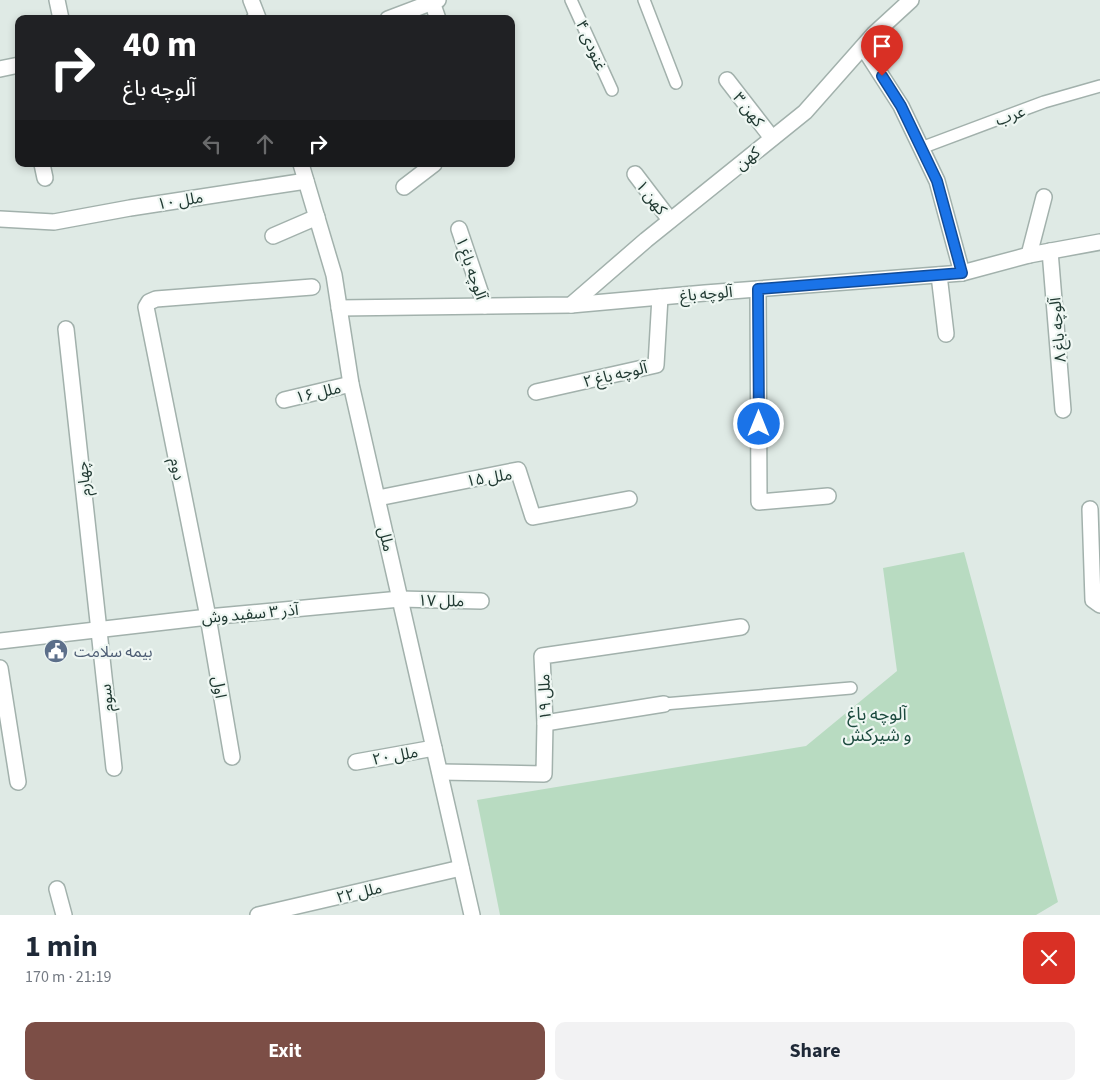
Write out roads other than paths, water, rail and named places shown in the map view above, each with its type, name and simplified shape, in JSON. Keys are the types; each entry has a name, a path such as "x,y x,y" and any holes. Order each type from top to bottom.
{"street":[{"path":"57,0 60,15"},
{"path":"251,0 256,15"},
{"name":"کهن","path":"571,305 670,220 805,112 874,34 911,0"},
{"path":"398,15 435,1 437,15"},
{"path":"863,47 901,106 937,181 962,273"},
{"path":"0,69 15,66"},
{"name":"۳ کهن","path":"727,80 772,138"},
{"name":"ملل","path":"302,167 334,275 352,384 472,915"},
{"path":"404,187 430,167"},
{"name":"۱ کهن","path":"634,174 670,220"},
{"name":"۱۰ ملل","path":"0,219 54,222 130,208 306,181"},
{"path":"1030,255 1044,196"},
{"path":"273,236 317,217"},
{"name":"۱ آلوچه باغ","path":"459,229 485,306"},
{"name":"آلوچه باغ","path":"339,308 571,305 939,275 962,273 1030,255 1100,242"},
{"name":"۸ آلوچه باغ","path":"1050,251 1063,410"},
{"path":"939,275 946,334"},
{"name":"دوم","path":"208,617 146,307 149,302 156,299 312,287"},
{"path":"758,289 759,502 828,496"},
{"name":"۲ آلوچه باغ","path":"536,392 656,365 660,297"},
{"name":"چهارم","path":"66,329 99,629"},
{"name":"۱۶ ملل","path":"284,400 352,384"},
{"name":"ملل ۱۵","path":"378,498 518,470 533,517 629,499"},
{"path":"1090,510 1093,600 1100,605"},
{"name":"آذر ۳ سفید وش","path":"0,641 208,617 400,599"},
{"name":"ملل ۱۷","path":"400,599 481,601"},
{"name":"اول","path":"208,617 232,758"},
{"name":"ملل ۱۹","path":"440,772 544,774 545,723 542,656 741,627"},
{"name":"سوم","path":"99,629 114,768"},
{"path":"0,668 18,782"},
{"path":"545,723 664,704"},
{"name":"۲۰ ملل","path":"356,762 434,748"},
{"name":"۲۲ ملل","path":"258,915 461,868"},
{"path":"57,889 64,915"}],"lane":[{"name":"۴ غنودی","path":"571,0 612,90"},
{"path":"644,0 676,83"},
{"name":"عرب","path":"921,148 1044,102 1100,86"},
{"path":"664,704 851,688"}],"place":[{"name":"بیمه سلامت","path":"56,651"}],"district":[{"name":"آلوچه باغ و شیرکش","path":"877,724"}]}
